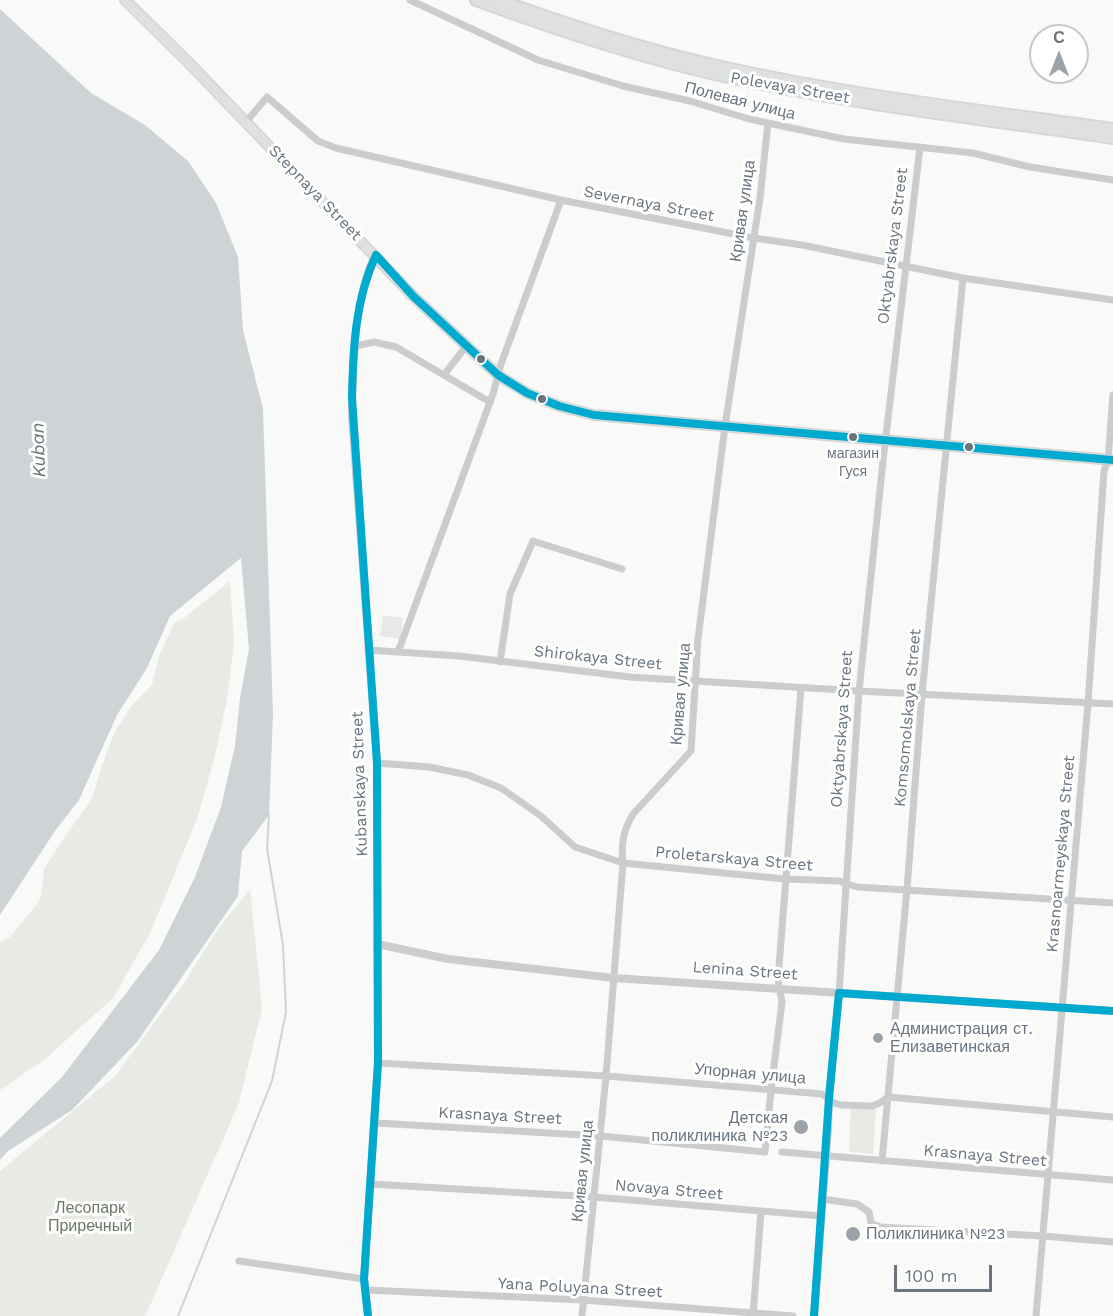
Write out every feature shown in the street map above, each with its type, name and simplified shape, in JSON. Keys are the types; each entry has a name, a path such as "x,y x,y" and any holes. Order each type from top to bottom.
{"highway":[{"name":"Polevaya Street","path":"476,0 568,33 722,75 804,92 1113,138"},
{"name":"Polevaya Street","path":"499,0 562,23 640,47 724,68 806,84 1113,129"}],"main road":[{"name":"Stepnaya Street","path":"125,0 414,296 498,375 527,393 559,406 594,415 1110,460"}],"street":[{"name":"Полевая улица","path":"410,0 538,60 623,86 690,101 768,123 844,139 973,153 1030,167 1113,180"},
{"name":"Severnaya Street","path":"246,122 267,97 318,141 336,148 561,200 754,238 802,245 963,278 1113,300"},
{"name":"Кривая улица","path":"582,1316 601,1136 623,863 622,842 627,823 634,813 691,751 698,639 725,426 760,198 768,123"},
{"name":"Oktyabrskaya Street","path":"814,1316 859,692 885,441 920,147"},
{"path":"398,652 561,200"},
{"name":"Kubanskaya Street","path":"368,1316 364,1279 376,1123 378,1064 377,763 352,416 352,371 364,283 376,255"},
{"name":"Komsomolskaya Street","path":"882,1161 922,694 963,278"},
{"path":"355,346 374,342 396,347 490,402"},
{"path":"444,375 467,345"},
{"name":"Krasnoarmeyskaya Street","path":"1036,1316 1088,703 1104,471 1110,460 1113,395"},
{"path":"500,662 510,594 533,542 622,569"},
{"name":"Shirokaya Street","path":"368,651 459,656 630,677 859,692 1113,704"},
{"path":"771,1090 782,1002 778,979 801,688"},
{"name":"Proletarskaya Street","path":"377,763 438,769 468,775 501,788 541,816 575,847 623,863 785,879 839,881 857,887 1113,903"},
{"name":"Lenina Street","path":"377,944 448,959 614,978 1113,1011"},
{"name":"Упорная улица","path":"378,1064 606,1076 822,1094 841,1105 872,1106 888,1097 1113,1117"},
{"name":"Krasnaya Street","path":"376,1123 601,1136 765,1152 771,1090"},
{"name":"Krasnaya Street","path":"782,1152 1113,1180"},
{"name":"Novaya Street","path":"371,1184 594,1197 821,1216"},
{"path":"822,1199 857,1204 869,1212 871,1223 880,1227 1113,1242"},
{"path":"753,1315 761,1211"},
{"path":"239,1261 364,1279"},
{"name":"Yana Poluyana Street","path":"366,1290 583,1300 753,1315 793,1316"}],"shaded area":[{"path":"383,615 403,618 400,639 380,636"}],"green space":[{"path":"230,581 234,643 227,699 215,756 197,819 150,933 113,998 45,1059 0,1090 0,943 10,937 41,897 44,869 92,799 115,731 133,704 152,685 159,656 174,623 183,619"},
{"name":"Лесопарк Приречный","path":"250,889 262,1008 239,1103 148,1310 144,1316 0,1316 0,1171 115,1076 186,980 217,930"},
{"path":"851,1106 876,1107 873,1154 849,1152"}],"water":[{"name":"Kuban","path":"0,9 91,93 145,125 188,161 216,203 238,257 243,330 263,409 273,714 269,815 242,851 238,896 137,1042 72,1110 8,1151 0,1160 0,1138 62,1077 159,950 195,877 221,807 235,746 240,698 249,649 241,558 170,616 147,668 117,715 79,800 55,831 0,915"}],"waterway":[{"path":"178,1316 272,1081 286,1012 283,945 267,848 269,815"}],"transit line":[{"path":"368,1316 364,1279 378,1063 377,763 352,398 354,343 359,307 376,255 413,296 498,375 527,393 559,406 594,415 1113,460"},
{"path":"814,1316 829,1098 839,993 1113,1011"}],"place":[{"name":"магазин Гуся","path":"853,437"},
{"name":"Администрация ст. Елизаветинская","path":"878,1038"},
{"name":"Детская поликлиника №23","path":"801,1127"},
{"name":"Поликлиника №23","path":"853,1234"}]}
